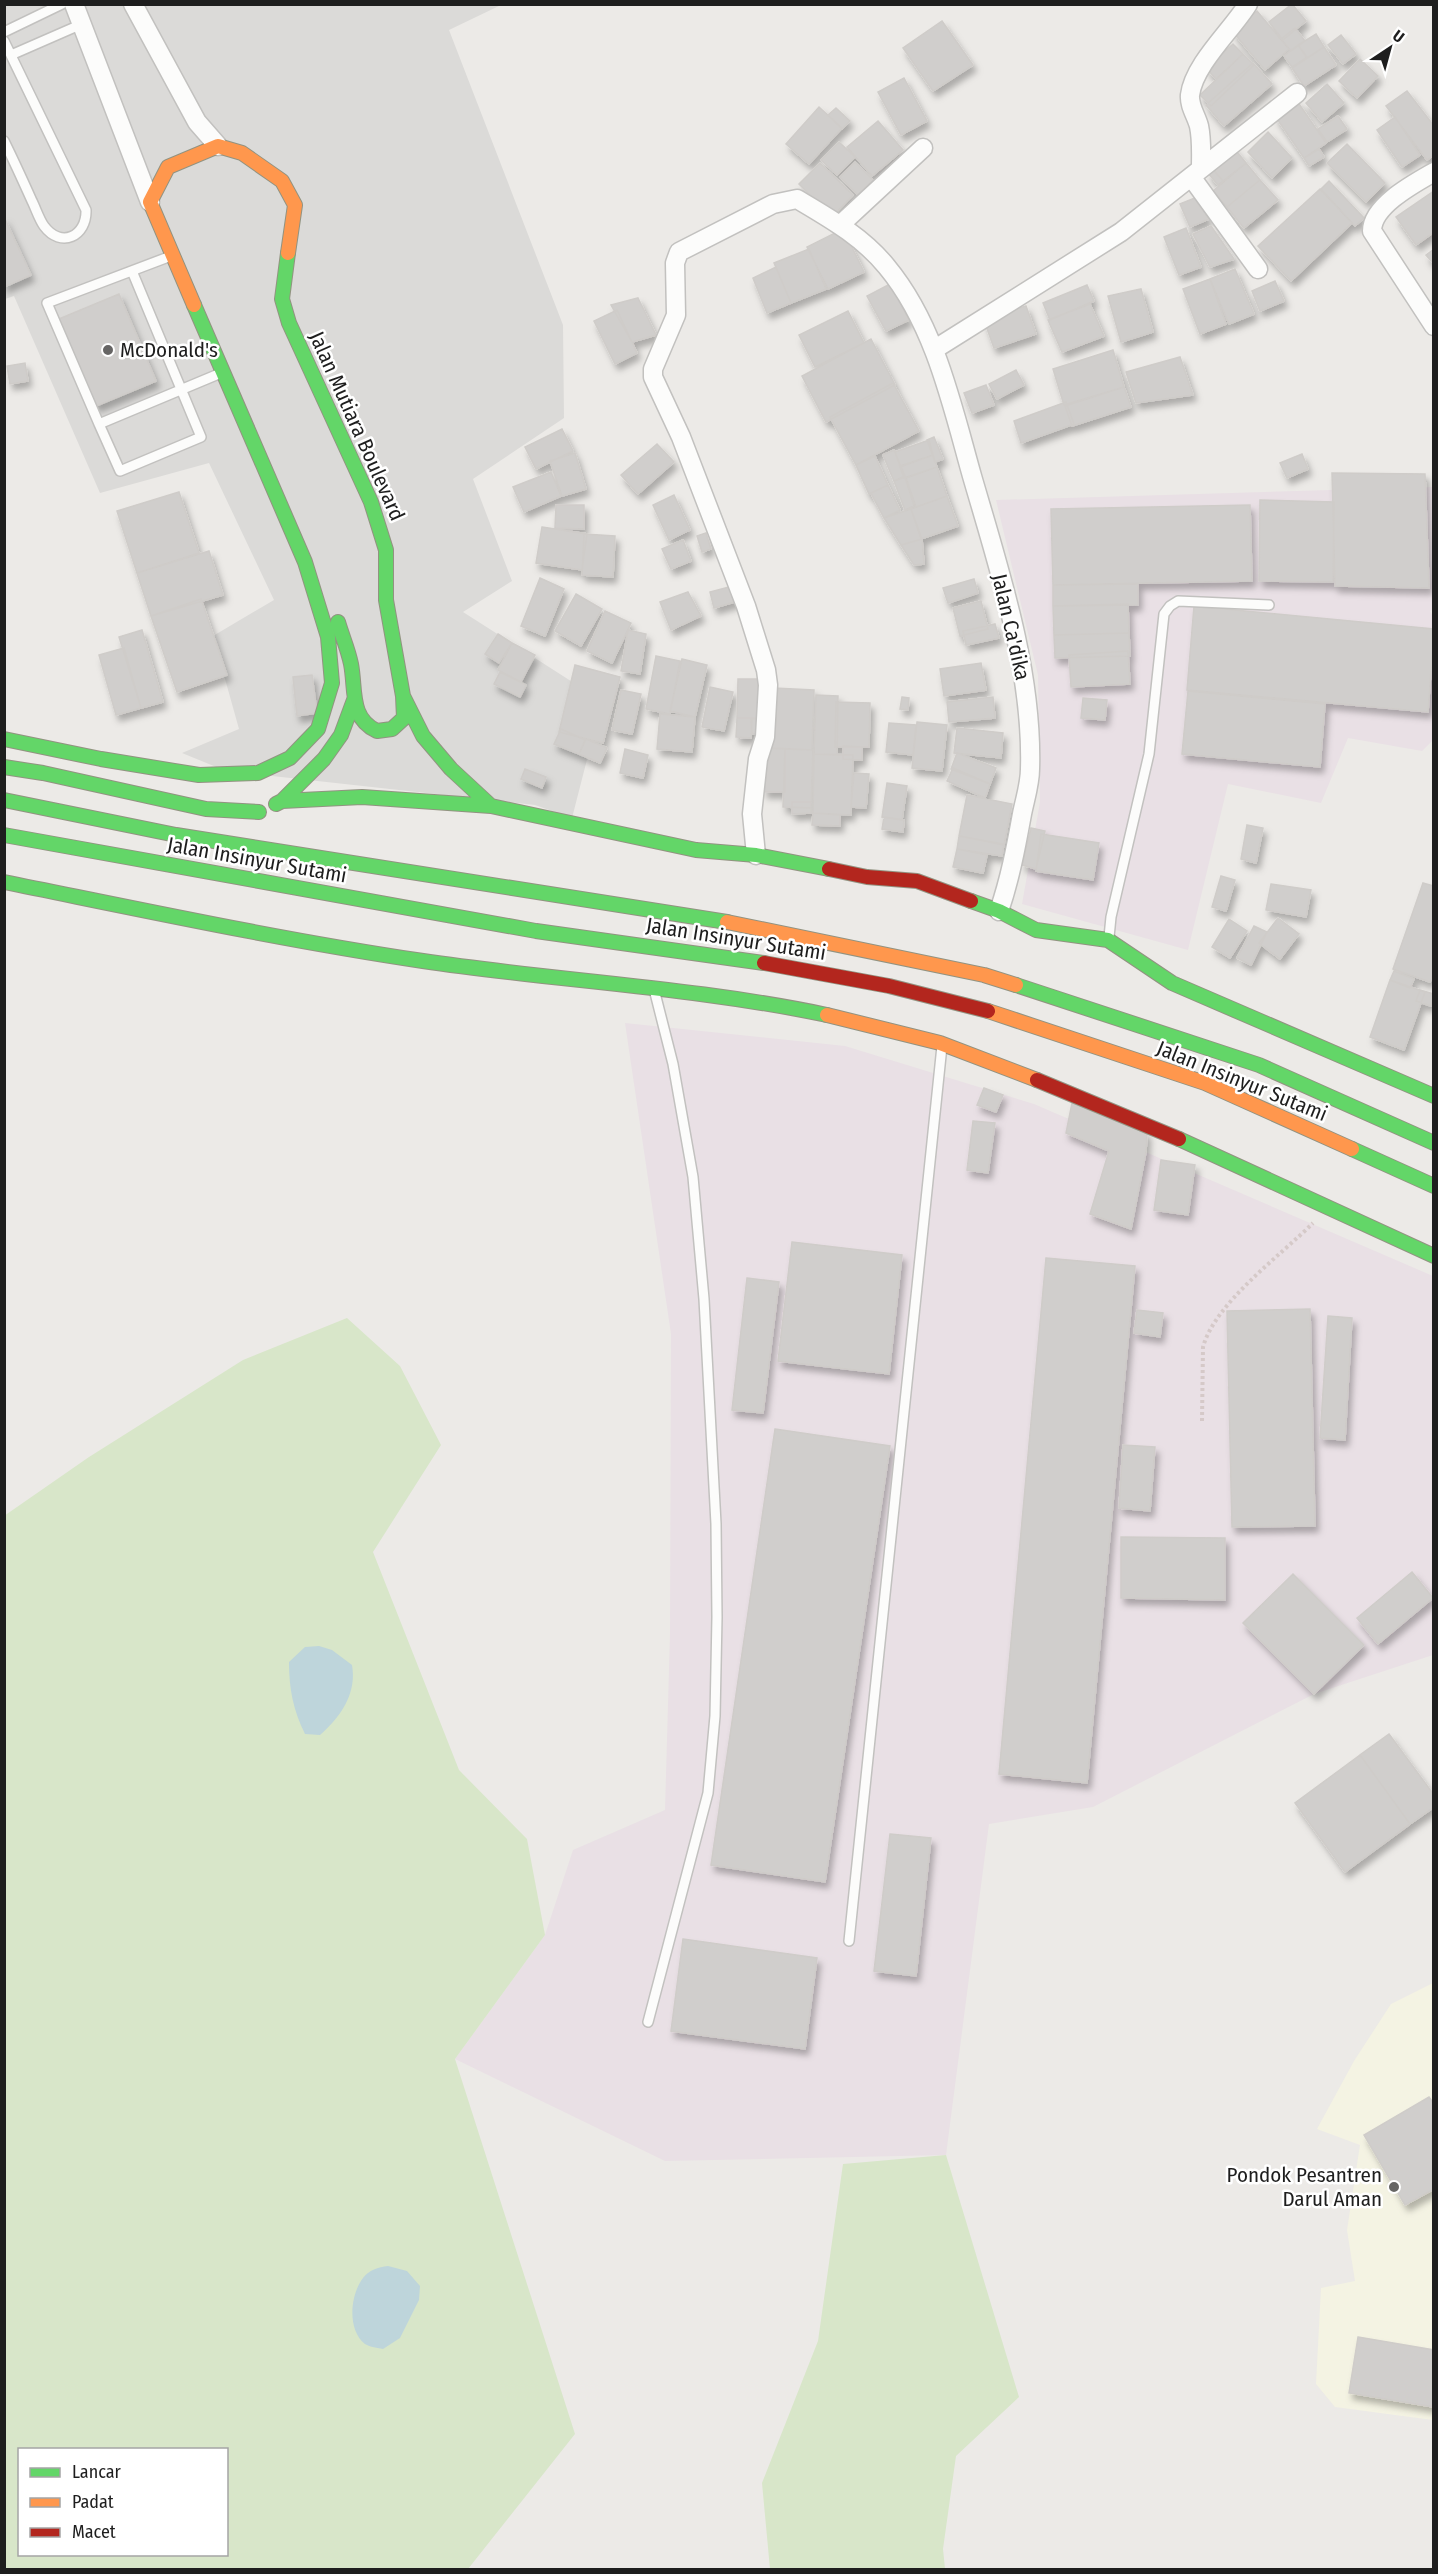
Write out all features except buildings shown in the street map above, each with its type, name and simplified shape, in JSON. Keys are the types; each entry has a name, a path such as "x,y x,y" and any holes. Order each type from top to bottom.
{"main road":[{"path":"4,739 101,759 199,775 258,773 290,758 318,729 332,683 328,637 305,562 150,202 168,167 218,146"},
{"name":"Jalan Mutiara Boulevard","path":"218,146 242,153 282,181 295,205 282,299 289,323 371,502 386,550 386,600 403,696 423,736 463,781 490,806"},
{"path":"305,562 332,601 352,670 354,700 359,719 368,728 380,732 396,729 404,718 403,696"},
{"path":"4,767 43,773 206,809 259,812 282,801 324,759 341,735 354,700"},
{"path":"282,801 362,797 490,806 696,850 756,855 867,877 917,881 999,911 1036,930 1108,940 1172,983 1434,1096"},
{"name":"Jalan Insinyur Sutami","path":"4,800 176,835 750,926 984,975 1259,1065 1434,1143"},
{"name":"Jalan Insinyur Sutami","path":"4,835 525,929 754,962 889,986 975,1006 1205,1083 1434,1186"},
{"path":"4,882 309,942 426,962 653,987 805,1011 876,1025 942,1043 1201,1147 1434,1256"}],"street":[{"path":"74,4 150,202"},
{"path":"133,4 197,123 218,146"},
{"path":"1248,4 1201,68 1190,94 1201,137 1196,173 1258,269"},
{"path":"935,349 1121,232 1297,93"},
{"path":"840,225 923,148"},
{"path":"1434,172 1379,209 1372,224 1372,231 1434,326"},
{"name":"Jalan Ca'dika","path":"756,855 752,814 758,759 765,737 768,685 766,670 746,606 681,437 652,377 653,369 676,315 675,263 679,252 684,247 773,204 797,199 840,225 875,253 889,268 935,349 993,547 1023,671 1029,716 1030,771 1009,880 999,911"}],"lane":[{"path":"4,32 62,4"},
{"path":"10,55 82,24"},
{"path":"4,41 86,210 84,223 74,237 62,238 43,226 4,141"},
{"path":"132,272 201,437 120,471 47,303 173,255"},
{"path":"99,424 223,372"},
{"path":"1108,940 1111,917 1149,754 1164,614 1178,601 1269,605"},
{"path":"648,2022 708,1793 713,1752 717,1617 716,1524 704,1299 693,1177 681,1101 653,987"},
{"path":"849,1941 942,1043"}],"path":[{"path":"1202,1421 1203,1347 1220,1311 1330,1206"}],"shaded area":[{"path":"5,5 501,5 449,30 563,325 564,418 473,479 512,581 463,612 602,701 572,818 535,805 226,771 182,753 239,729 213,636 274,600 209,463 100,493 14,296 5,299"},
{"path":"1433,487 1434,609 1430,611 1434,618 1433,740 1422,751 1348,738 1321,803 1228,784 1188,950 1022,904 1040,802 1038,675 996,500"},
{"path":"625,1023 845,1046 1034,1104 1433,1276 1433,1655 1314,1694 1093,1807 989,1824 946,2155 665,2161 455,2059 545,1935 573,1850 665,1810 670,1634 671,1334"},
{"name":"Pondok Pesantren Darul Aman","path":"1433,1983 1433,2420 1335,2407 1316,2384 1321,2288 1355,2281 1347,2230 1360,2145 1317,2129 1354,2061 1391,2004"}],"green space":[{"path":"347,1318 400,1366 441,1445 373,1552 459,1770 527,1839 545,1935 455,2059 575,2434 468,2569 5,2569 4,1516 89,1457 243,1360"},
{"path":"946,2155 1019,2397 956,2456 943,2549 945,2569 770,2569 762,2483 818,2341 843,2164"}],"water":[{"path":"319,1646 332,1650 352,1665 352,1685 346,1704 328,1728 320,1735 305,1734 293,1699 289,1662 305,1647"},
{"path":"388,2266 407,2271 420,2286 419,2300 400,2338 383,2349 367,2345 359,2338 352,2312 355,2294 363,2278 374,2269"}],"traffic: fast":[{"path":"288,253 282,299 289,323 371,502 386,550 386,600 403,696 423,736 451,769 491,806"},
{"path":"4,739 101,759 199,775 258,773 290,758 318,729 332,683 328,637 305,562 194,305"},
{"path":"338,622 350,658 355,702 362,719 377,731 392,729 404,718 403,696"},
{"path":"276,804 282,801 324,759 341,735 354,700"},
{"path":"4,767 43,773 206,809 259,812"},
{"path":"282,801 362,797 491,806 696,850 756,855 829,869"},
{"path":"4,800 176,835 727,922"},
{"path":"4,835 536,931 764,963"},
{"path":"4,882 370,953 473,968 676,991 777,1005 827,1015"},
{"path":"971,901 999,911 1036,930 1108,940 1172,983 1434,1096"},
{"path":"1016,985 1259,1065 1434,1143"},
{"path":"1179,1139 1434,1256"},
{"path":"1352,1149 1434,1186"}],"traffic: slow":[{"path":"194,305 150,202 168,167 218,146 242,153 282,181 295,205 288,253"},
{"path":"727,922 984,975 1016,985"},
{"path":"988,1011 1205,1083 1352,1149"},
{"path":"827,1015 940,1043 1037,1080"}],"traffic: jam":[{"path":"829,869 867,877 917,881 971,901"},
{"path":"764,963 889,986 988,1011"},
{"path":"1037,1080 1179,1139"}],"place":[{"name":"McDonald's","path":"108,350"},
{"name":"Pondok Pesantren Darul Aman","path":"1394,2187"}]}
